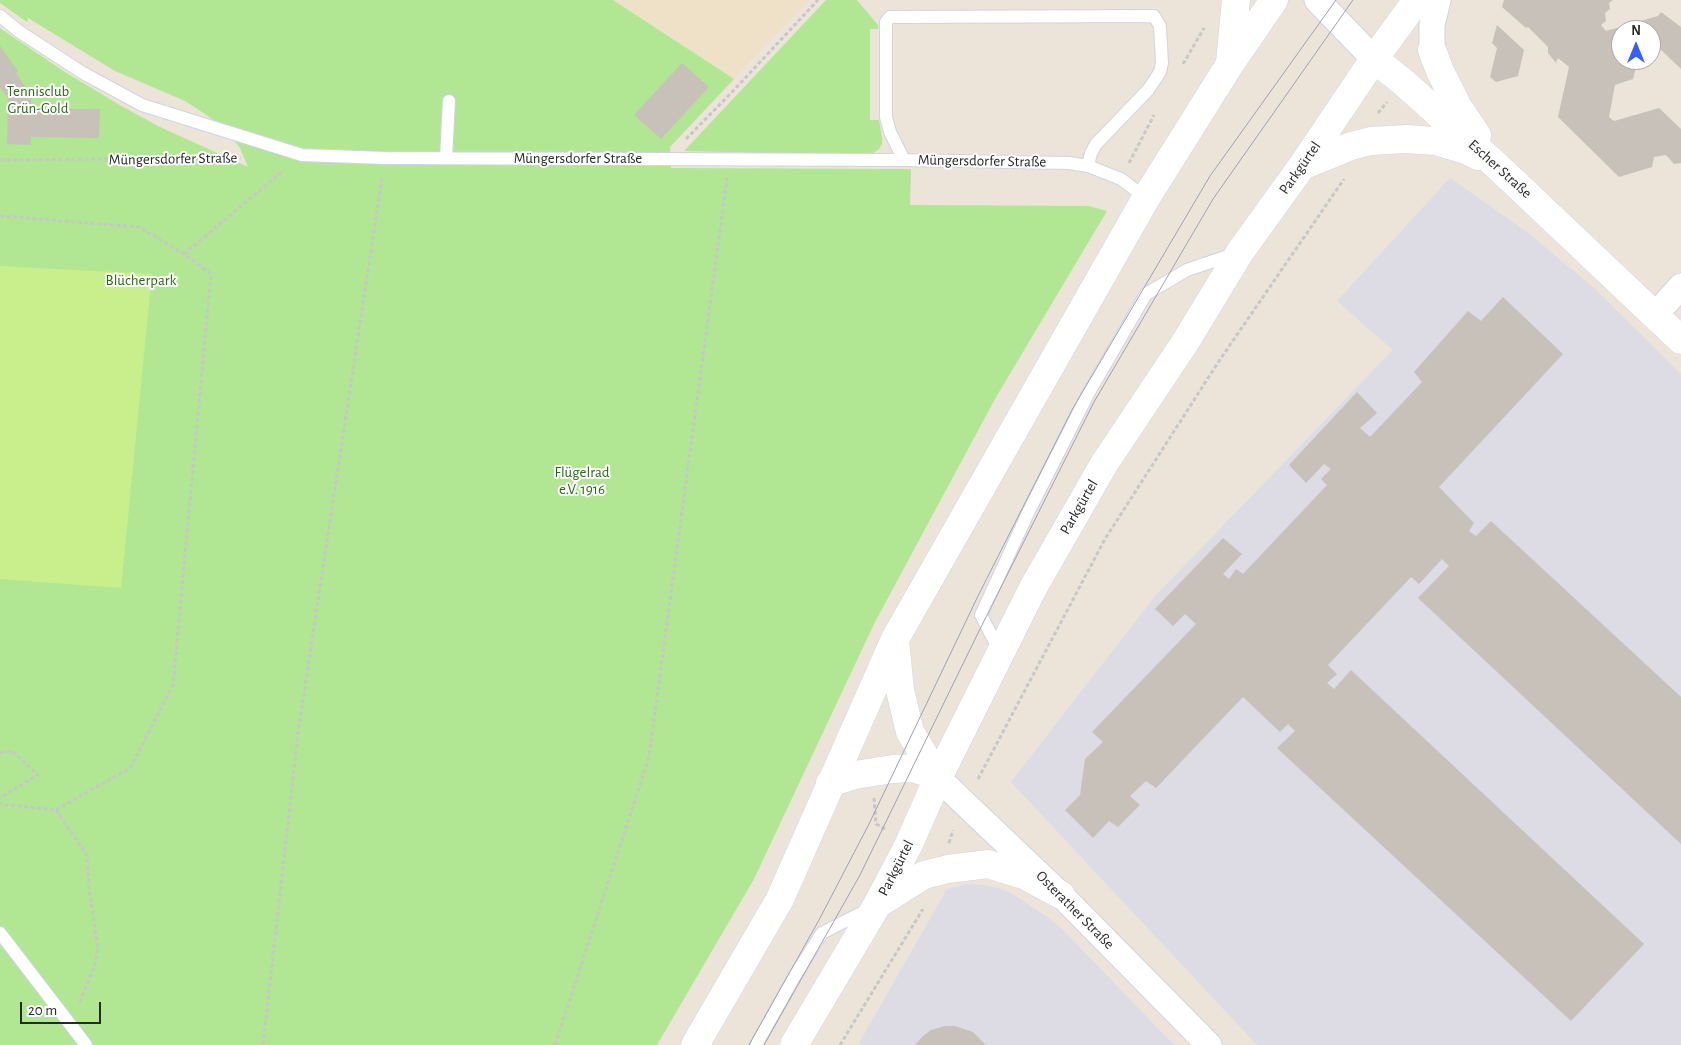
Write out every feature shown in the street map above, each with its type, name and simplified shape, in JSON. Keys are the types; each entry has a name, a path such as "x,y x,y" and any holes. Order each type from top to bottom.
{"main road":[{"path":"1230,64 1236,0"},
{"path":"695,1045 780,899 895,639 1146,198 1230,64 1274,0"},
{"name":"Parkgürtel","path":"794,1045 876,905 909,844 938,778 1033,588 1104,464 1186,340 1240,252 1417,0"},
{"path":"1432,50 1458,107 1497,166"},
{"name":"Escher Straße","path":"1374,59 1403,82 1497,166 1681,340"},
{"path":"1302,166 1351,146 1371,141 1406,139 1436,141 1466,150 1497,166"},
{"path":"895,639 900,690 910,732 938,778"},
{"path":"830,783 855,775 913,768 938,778"},
{"path":"876,905 924,875 948,869 988,864 1024,875 1061,895"}],"street":[{"name":"Escher Straße","path":"1316,0 1374,59"},
{"path":"1432,50 1432,26 1438,0"},
{"path":"1655,315 1681,286"},
{"name":"Osterather Straße","path":"938,778 1061,895 1209,1045"}],"lane":[{"name":"Müngersdorfer Straße","path":"0,16 20,32 83,73 142,105 302,156 1070,163 1088,166 1121,179 1146,198"},
{"path":"904,160 890,132 886,117 886,22 890,17 1154,16 1160,26 1162,63 1160,72 1148,90 1096,144 1091,153 1088,166"},
{"path":"446,157 449,101"},
{"path":"1001,655 981,614 1027,515 1088,394 1146,294 1187,270 1240,252"},
{"path":"756,1045 794,977 822,933 876,905"},
{"path":"0,933 86,1045"}],"path":[{"path":"677,159 678,147 818,0"},
{"path":"184,254 302,156"},
{"name":"Müngersdorfer Straße","path":"0,160 243,158"},
{"path":"263,1045 298,733 385,158"},
{"path":"555,1045 649,757 729,160"},
{"path":"840,1045 948,869 949,839 965,805 1105,539 1220,361 1348,174"},
{"path":"0,216 139,227 184,254 211,274 173,685 130,768 56,810 0,804"},
{"path":"0,753 12,751 38,775 0,798"},
{"path":"56,810 87,855 98,948 95,965 69,1025"}],"shaded area":[{"path":"613,0 809,0 734,79"},
{"path":"1450,178 1527,232 1595,289 1681,374 1681,1045 1257,1045 1011,782 1156,595 1393,350 1337,301"},
{"path":"967,884 985,885 1001,889 1014,895 1050,919 1062,929 1174,1045 858,1045 947,889"}],"green space":[{"name":"Flügelrad e.V. 1916","path":"0,0 613,0 734,79 670,147 671,168 911,169 910,205 1089,206 1107,211 995,399 875,622 754,879 657,1045 0,1045 0,28 65,72 123,107 160,127 248,167 240,148 223,127 205,114 185,101 115,71 28,18 27,22 0,3"},
{"path":"826,0 857,0 878,25 878,29 870,29 870,120 879,120 882,144 879,149 873,153 858,155 684,151"},
{"name":"Blücherpark","path":"0,266 152,274 121,588 0,579"}],"building":[{"path":"1504,0 1613,0 1609,3 1610,9 1605,13 1606,21 1601,25 1606,31 1611,30 1611,70 1635,70 1633,79 1615,85 1609,117 1614,121 1659,108 1681,129 1681,163 1674,164 1666,155 1654,157 1652,167 1619,177 1558,117 1569,67 1558,58 1556,63 1548,53 1548,47 1528,27 1526,28 1502,7"},
{"path":"1661,12 1681,27 1681,69 1661,50 1661,20 1644,20 1658,16"},
{"path":"1497,25 1524,50 1518,76 1496,82 1490,77 1497,48 1492,43"},
{"path":"0,46 18,71 16,73 31,95 31,108 100,109 99,138 31,137 31,145 7,144 8,98 0,87"},
{"path":"682,63 709,87 661,139 634,115"},
{"path":"1503,297 1563,354 1439,487 1474,523 1469,531 1476,536 1491,521 1681,697 1681,844 1418,598 1449,566 1442,559 1419,584 1411,577 1328,665 1337,674 1327,683 1334,689 1351,670 1644,944 1571,1021 1277,748 1295,731 1288,724 1280,732 1243,697 1156,788 1146,781 1130,796 1140,805 1118,827 1109,821 1093,838 1065,810 1080,795 1085,759 1103,742 1092,732 1196,624 1185,614 1173,626 1155,609 1223,538 1242,554 1223,574 1229,579 1236,569 1243,574 1327,485 1321,479 1331,469 1324,464 1306,483 1289,465 1357,392 1377,413 1360,428 1370,437 1422,382 1414,372 1468,311 1481,321"},
{"path":"945,1026 955,1026 973,1032 986,1045 915,1045 931,1030"}],"tram line":[{"path":"749,1045 819,920 869,824 978,596 1073,408 1210,176 1336,0"},
{"path":"764,1045 860,875 979,631 1094,402 1213,199 1353,0"}],"park label":[{"name":"Tennisclub Grün-Gold","path":"38,100"}]}
